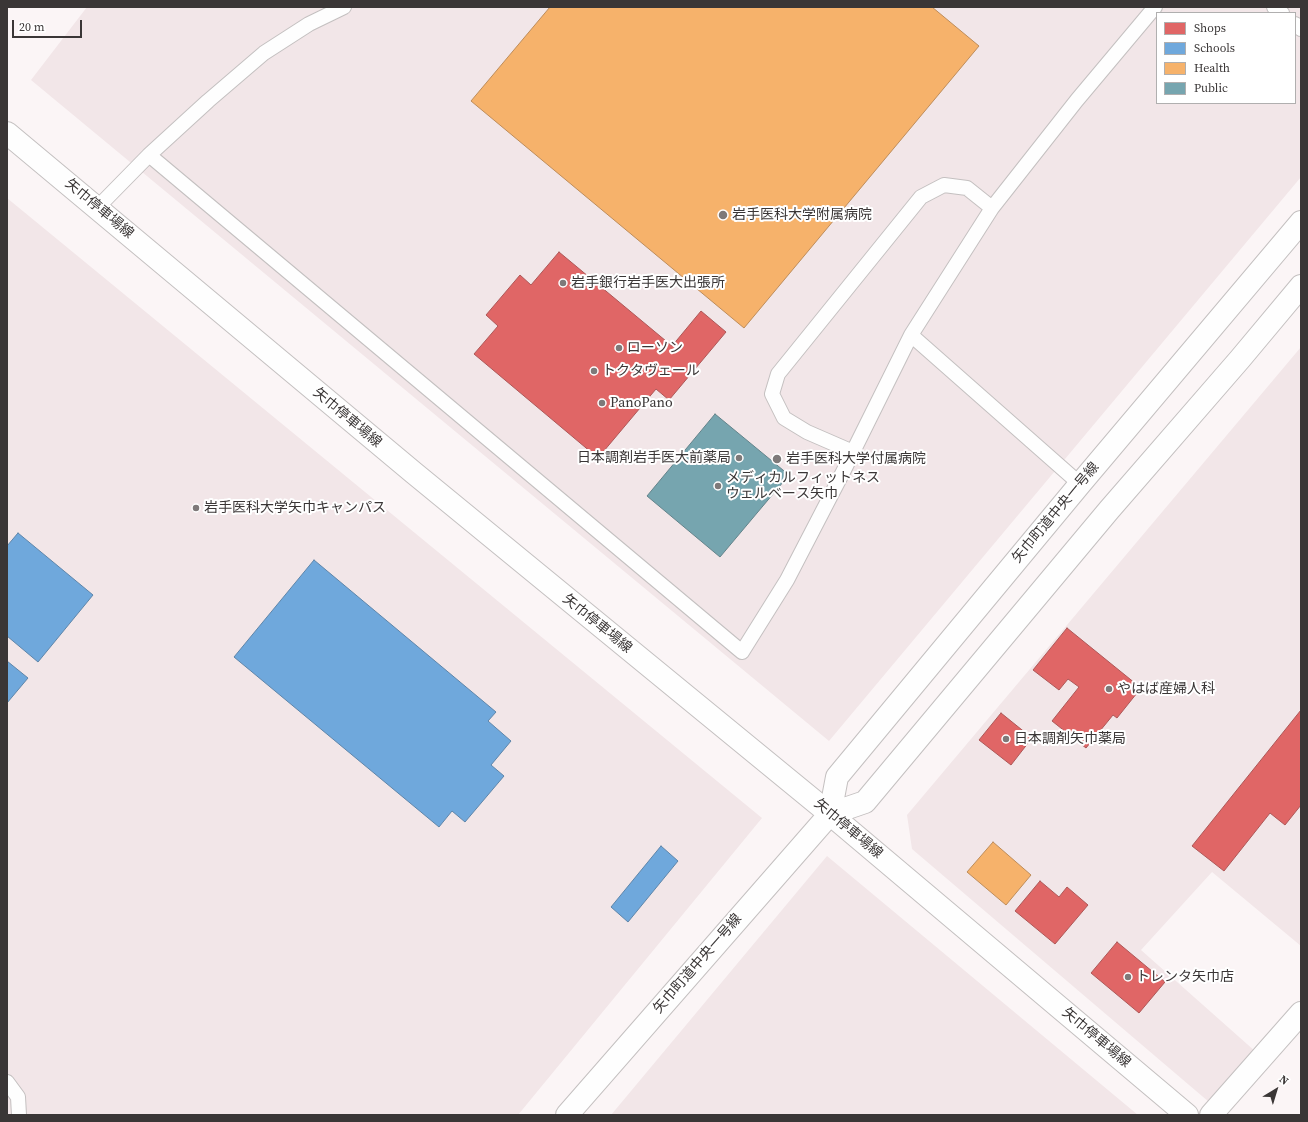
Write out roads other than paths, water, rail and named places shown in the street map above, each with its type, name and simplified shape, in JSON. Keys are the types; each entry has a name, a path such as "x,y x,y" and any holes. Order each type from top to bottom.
{"street":[{"name":"矢巾停車場線","path":"7,133 420,478 830,814 1187,1115"},
{"name":"矢巾町道中央一号線","path":"830,814 837,777 1080,484 1301,222"},
{"name":"矢巾町道中央一号線","path":"567,1115 830,814 865,802 1109,510 1301,286"},
{"path":"1211,1115 1301,1013"}],"lane":[{"path":"98,208 149,155 208,101 264,53 309,24 344,7"},
{"path":"149,155 742,652 787,580 911,335 992,208 1076,100 1155,7"},
{"path":"853,452 807,432 784,418 772,394 778,374 920,197 944,185 967,188 992,208"},
{"path":"911,335 1080,484"},
{"path":"7,1082 18,1097 18,1115"}],"place":[{"name":"岩手医科大学附属病院","path":"723,215"},
{"name":"岩手銀行岩手医大出張所","path":"563,283"},
{"name":"ローソン","path":"619,348"},
{"name":"トクタヴェール","path":"594,371"},
{"name":"PanoPano","path":"602,403"},
{"name":"日本調剤岩手医大前薬局","path":"739,458"},
{"name":"岩手医科大学付属病院","path":"777,459"},
{"name":"メディカルフィットネス ウェルベース矢巾","path":"718,486"},
{"name":"岩手医科大学矢巾キャンパス","path":"196,508"},
{"name":"やはば産婦人科","path":"1109,689"},
{"name":"日本調剤矢巾薬局","path":"1006,739"},
{"name":"トレンタ矢巾店","path":"1128,977"}]}
